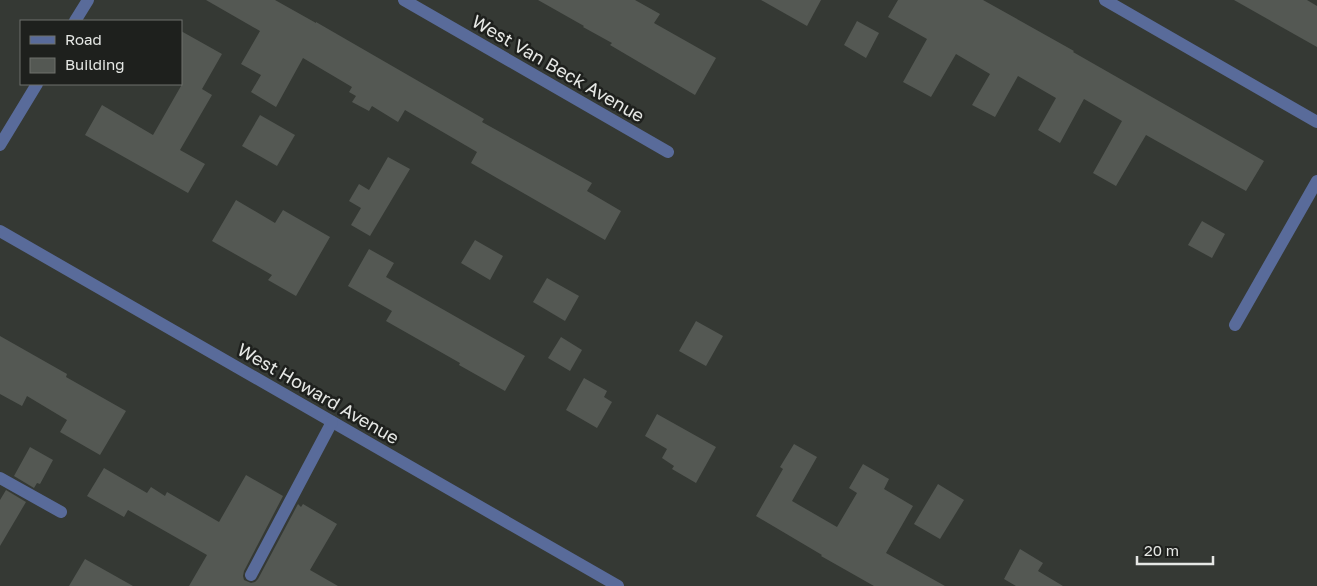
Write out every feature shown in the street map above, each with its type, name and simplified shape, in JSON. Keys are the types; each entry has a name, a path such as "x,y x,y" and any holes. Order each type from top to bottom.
{"street":[{"path":"76,20 88,0"},
{"name":"West Van Beck Avenue","path":"404,0 668,152"},
{"path":"1105,0 1317,122"},
{"path":"0,145 36,85"},
{"path":"1235,325 1317,181"},
{"name":"West Howard Avenue","path":"0,232 618,586"},
{"path":"251,575 332,422"},
{"path":"0,478 61,512"}],"building":[{"path":"206,0 275,0 484,119 482,122 592,183 587,191 621,211 605,240 471,163 477,152 405,110 398,122 372,106 369,111 352,102 356,96 349,92 352,87 303,58 276,107 251,92 261,75 241,64 260,31"},
{"path":"538,0 635,0 660,14 654,23 716,58 695,95 610,45 612,43 584,26"},
{"path":"761,0 821,0 807,26"},
{"path":"898,0 983,0 1264,161 1246,191 1146,135 1116,186 1093,173 1122,121 1084,99 1060,143 1038,130 1056,98 1018,76 995,117 972,105 990,74 956,54 931,97 903,82 927,39 888,17"},
{"path":"1234,0 1307,0 1317,6 1317,47"},
{"path":"857,21 879,33 866,58 844,45"},
{"path":"182,32 222,54 202,89 212,95 180,150 205,164 188,193 85,135 102,105 153,135 181,86"},
{"path":"260,115 295,135 277,166 242,146"},
{"path":"388,157 410,169 370,236 351,225 361,208 349,201 359,184 369,190"},
{"path":"236,200 275,223 283,210 330,237 296,296 268,280 272,275 212,241"},
{"path":"1202,221 1225,234 1212,258 1188,245"},
{"path":"475,240 503,256 490,280 461,263"},
{"path":"369,249 394,263 386,277 525,356 505,391 386,321 392,311 348,286"},
{"path":"547,278 579,296 565,321 533,302"},
{"path":"696,321 723,336 706,366 679,351"},
{"path":"0,336 67,374 66,377 126,411 100,455 60,432 67,420 27,396 22,406 0,394"},
{"path":"561,337 582,350 570,371 548,358"},
{"path":"584,378 607,391 604,397 612,402 597,428 566,410"},
{"path":"657,414 716,447 696,483 672,469 674,466 662,458 667,449 645,436"},
{"path":"794,444 817,457 792,501 837,527 857,493 849,488 863,464 889,479 884,489 913,506 886,553 945,586 874,586 756,516 783,469 780,467"},
{"path":"30,447 53,460 40,484 37,483 34,488 14,476"},
{"path":"104,468 147,493 151,487 165,496 167,492 219,522 246,475 283,496 244,571 244,580 251,583 258,579 298,504 301,507 303,504 337,524 310,570 338,586 189,586 207,555 128,510 124,517 87,496"},
{"path":"938,484 964,500 940,539 914,524"},
{"path":"6,490 26,502 0,546 0,500"},
{"path":"1020,549 1043,563 1038,571 1063,586 1016,586 1004,579"},
{"path":"85,559 133,586 69,586"}]}
